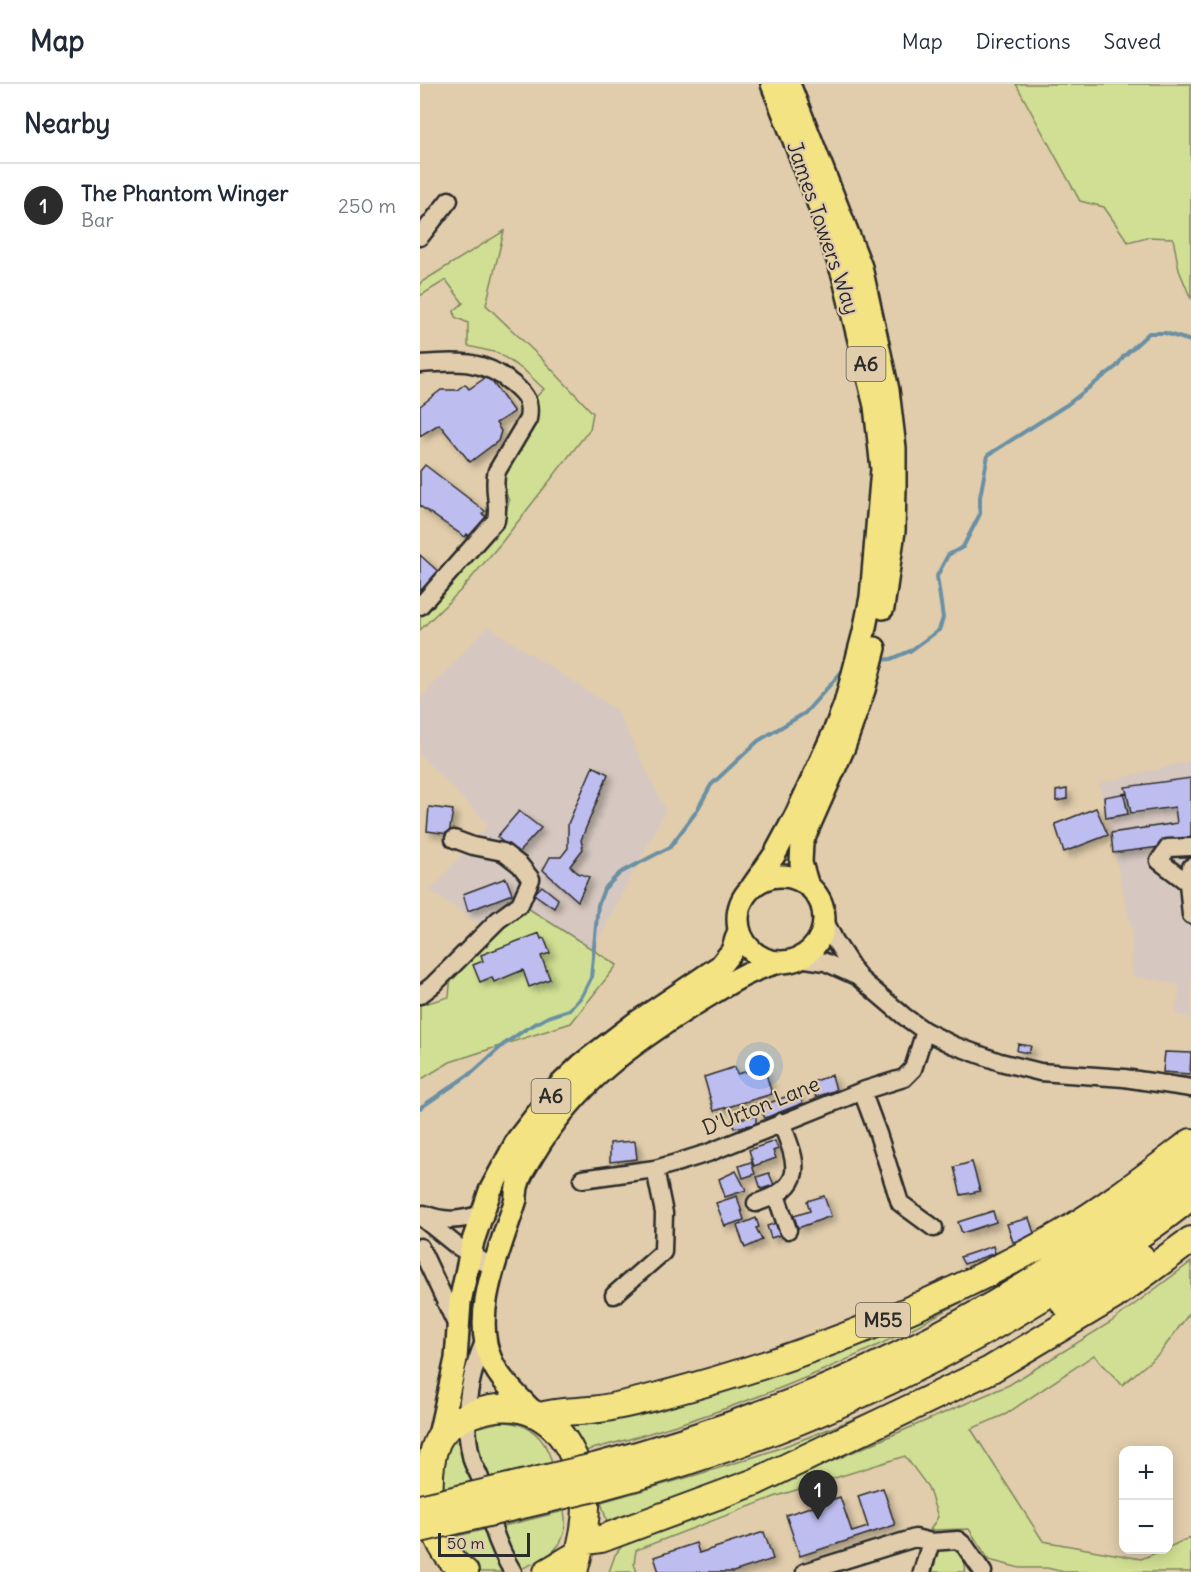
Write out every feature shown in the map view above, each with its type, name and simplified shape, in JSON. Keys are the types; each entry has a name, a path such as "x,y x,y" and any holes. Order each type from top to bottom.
{"highway":[{"name":"M55","path":"537,1414 609,1407 711,1382 802,1352 902,1312 958,1287 1061,1234 1109,1203 1191,1142"},
{"name":"M55","path":"420,1529 597,1477 823,1390 920,1344 1017,1290 1111,1229 1191,1168"},
{"name":"M55","path":"420,1508 678,1465 733,1447 831,1408 922,1367 1044,1298 1119,1249 1191,1196"},
{"name":"M55","path":"733,1447 793,1436 934,1374 1102,1282 1191,1225"},
{"path":"547,1572 578,1556 600,1539 755,1482 990,1370 1114,1296 1191,1240"},
{"path":"431,1444 466,1412 499,1407 537,1414"},
{"name":"A6","path":"537,1414 555,1426 563,1435 572,1450 582,1479 586,1497 586,1513 578,1556"},
{"name":"A6","path":"431,1444 429,1488 436,1534 443,1551 453,1564 465,1572"}],"main road":[{"name":"James Towers Way","path":"752,887 775,854 796,815 834,732 844,704 858,657 871,597 882,469 875,406 843,274 772,84"},
{"name":"James Towers Way","path":"789,84 861,267 888,390 895,448 894,531 877,638 864,690 844,747 802,842 801,863 808,886"},
{"path":"752,887 768,878 786,876 808,886"},
{"name":"A6","path":"537,1414 492,1364 484,1342 485,1309 494,1268 516,1199 515,1186 555,1121 590,1081 633,1044 740,976 809,951 822,930 823,917 819,900 808,886"},
{"name":"A6","path":"431,1444 453,1374 460,1302 470,1253 481,1214 505,1161 518,1139 559,1086 603,1046 720,966 732,951 739,930 738,911 741,902 752,887"},
{"path":"739,930 745,943 754,953 766,959 789,960"}],"street":[{"path":"420,237 449,200"},
{"path":"420,364 474,363 500,372 530,402 528,419 494,480 498,510 496,520 420,606"},
{"path":"420,995 433,985 498,920 520,904 531,879 520,865 503,852 473,846 454,839"},
{"path":"1191,847 1168,848 1159,861 1190,875 1191,915"},
{"path":"823,917 835,941 859,978 925,1031 971,1053 1054,1074 1125,1078 1191,1088"},
{"path":"789,960 825,962 859,978"},
{"name":"D'Urton Lane","path":"582,1179 656,1169 708,1153 862,1090 896,1081 910,1074 925,1031"},
{"path":"862,1090 900,1203 934,1228"},
{"path":"756,1203 776,1195 788,1186 795,1167 781,1122"},
{"path":"614,1295 663,1252 664,1213 656,1169"},
{"path":"776,1195 788,1230"},
{"path":"420,1214 447,1221 481,1214"},
{"path":"420,1214 449,1240 494,1268"},
{"path":"420,1247 458,1329"},
{"path":"466,1412 476,1362 484,1342"},
{"path":"453,1374 466,1412 472,1463 480,1476 492,1528 513,1572"},
{"path":"805,1572 915,1538 931,1542 958,1540 965,1546 980,1571"},
{"path":"922,1572 931,1542"}],"shaded area":[{"path":"488,626 617,710 666,810 593,950 526,907 481,925 430,891 488,824 420,755 420,698"},
{"path":"1191,761 1191,1018 1175,1014 1180,985 1132,976 1132,931 1099,783"}],"green space":[{"path":"1016,84 1191,84 1191,299 1179,270 1173,238 1147,237 1128,242 1104,207 1080,201"},
{"path":"504,231 486,305 593,413 590,429 502,542 460,591 420,630 420,614 502,525 509,501 500,477 534,399 544,389 525,371 498,353 468,346 468,323 455,317 454,311 463,303 446,280 420,296 420,283"},
{"path":"526,907 617,965 571,1023 450,1062 420,1080 420,1005 449,997 451,974"},
{"path":"1191,1262 1191,1311 1160,1353 1122,1385 1094,1355 1006,1414 971,1429 1043,1541 1141,1559 1153,1554 1173,1554 1173,1545 1191,1537 1191,1572 1064,1572 1047,1568 1020,1568 989,1560 969,1529 930,1530 938,1517 928,1487 905,1456 777,1496 636,1550 634,1564 637,1572 609,1572 615,1555 625,1542 774,1486 1009,1385 1111,1322"},
{"path":"1029,1263 922,1323 867,1350 812,1375 700,1417 581,1452 562,1415 576,1416"},
{"path":"1007,1346 770,1465 608,1525 601,1502 733,1464 807,1438 894,1401"},
{"path":"501,1422 520,1425 534,1432 545,1445 552,1463 485,1478 476,1459 474,1428"},
{"path":"461,1431 474,1481 438,1489 439,1454"},
{"path":"564,1511 564,1534 560,1543 547,1556 518,1570 496,1528"},
{"path":"487,1529 508,1572 474,1572 449,1538"},
{"path":"956,1549 964,1559 965,1572 926,1572 937,1550"}],"building":[{"path":"488,376 514,412 496,423 501,431 498,441 470,462 439,424 420,436 420,406 441,390 457,390 465,384 469,389"},
{"path":"425,465 485,511 482,514 492,520 475,542 467,534 465,537 420,506 420,471"},
{"path":"420,555 441,574 424,596 420,594"},
{"path":"593,766 608,774 581,840 583,849 570,866 578,873 589,877 578,901 543,870 550,857 561,857 568,848 568,824"},
{"path":"1191,778 1191,843 1113,853 1111,833 1177,823 1175,807 1131,813 1127,794 1124,795 1128,814 1106,818 1104,797 1127,793 1125,787"},
{"path":"1067,789 1067,799 1056,801 1056,791"},
{"path":"429,807 453,810 449,834 427,831"},
{"path":"1096,808 1108,835 1064,852 1055,824"},
{"path":"519,811 541,828 517,854 497,837"},
{"path":"506,878 512,894 468,911 463,894"},
{"path":"542,886 558,899 554,908 534,894"},
{"path":"539,933 541,939 544,938 550,953 541,956 550,979 529,987 523,970 494,982 492,977 480,982 473,965 483,961 481,955"},
{"path":"1018,1044 1031,1046 1029,1053 1017,1051"},
{"path":"1165,1052 1191,1053 1190,1074 1163,1072"},
{"path":"735,1067 737,1074 764,1067 772,1094 714,1111 704,1077"},
{"path":"832,1075 836,1090 816,1097 810,1083"},
{"path":"798,1092 803,1103 765,1118 759,1107"},
{"path":"756,1116 756,1124 734,1128 732,1120"},
{"path":"635,1141 637,1159 610,1162 610,1143"},
{"path":"775,1141 778,1149 773,1151 776,1158 754,1166 749,1150"},
{"path":"751,1162 755,1174 743,1178 739,1166"},
{"path":"972,1162 980,1191 961,1195 954,1167"},
{"path":"736,1171 746,1190 725,1197 719,1179"},
{"path":"769,1173 774,1185 761,1189 757,1177"},
{"path":"737,1196 744,1220 725,1226 716,1203"},
{"path":"824,1196 831,1216 798,1228 794,1216 810,1211 807,1201"},
{"path":"993,1211 996,1222 962,1233 958,1222"},
{"path":"756,1218 759,1227 756,1228 762,1240 745,1248 737,1226"},
{"path":"1029,1218 1035,1236 1013,1242 1007,1224"},
{"path":"779,1222 783,1234 771,1238 767,1226"},
{"path":"993,1246 995,1253 964,1264 960,1257"},
{"path":"883,1488 895,1525 800,1556 786,1515 840,1497 852,1532 868,1527 858,1496"},
{"path":"764,1532 773,1559 733,1572 659,1572 654,1557 696,1543 699,1553"}],"waterway":[{"path":"880,660 891,659 910,651 939,630 943,618 937,576 948,555 963,547 980,514 980,497 988,455 1068,404 1117,366 1123,357 1149,333 1165,333 1191,341"},
{"path":"420,1108 474,1071 503,1045 526,1029 548,1017 569,1010 582,996 591,978 598,905 604,889 620,873 670,847 696,812 711,785 758,741 805,713 845,668"}],"place":[{"name":"The Phantom Winger","path":"818,1520"}]}
